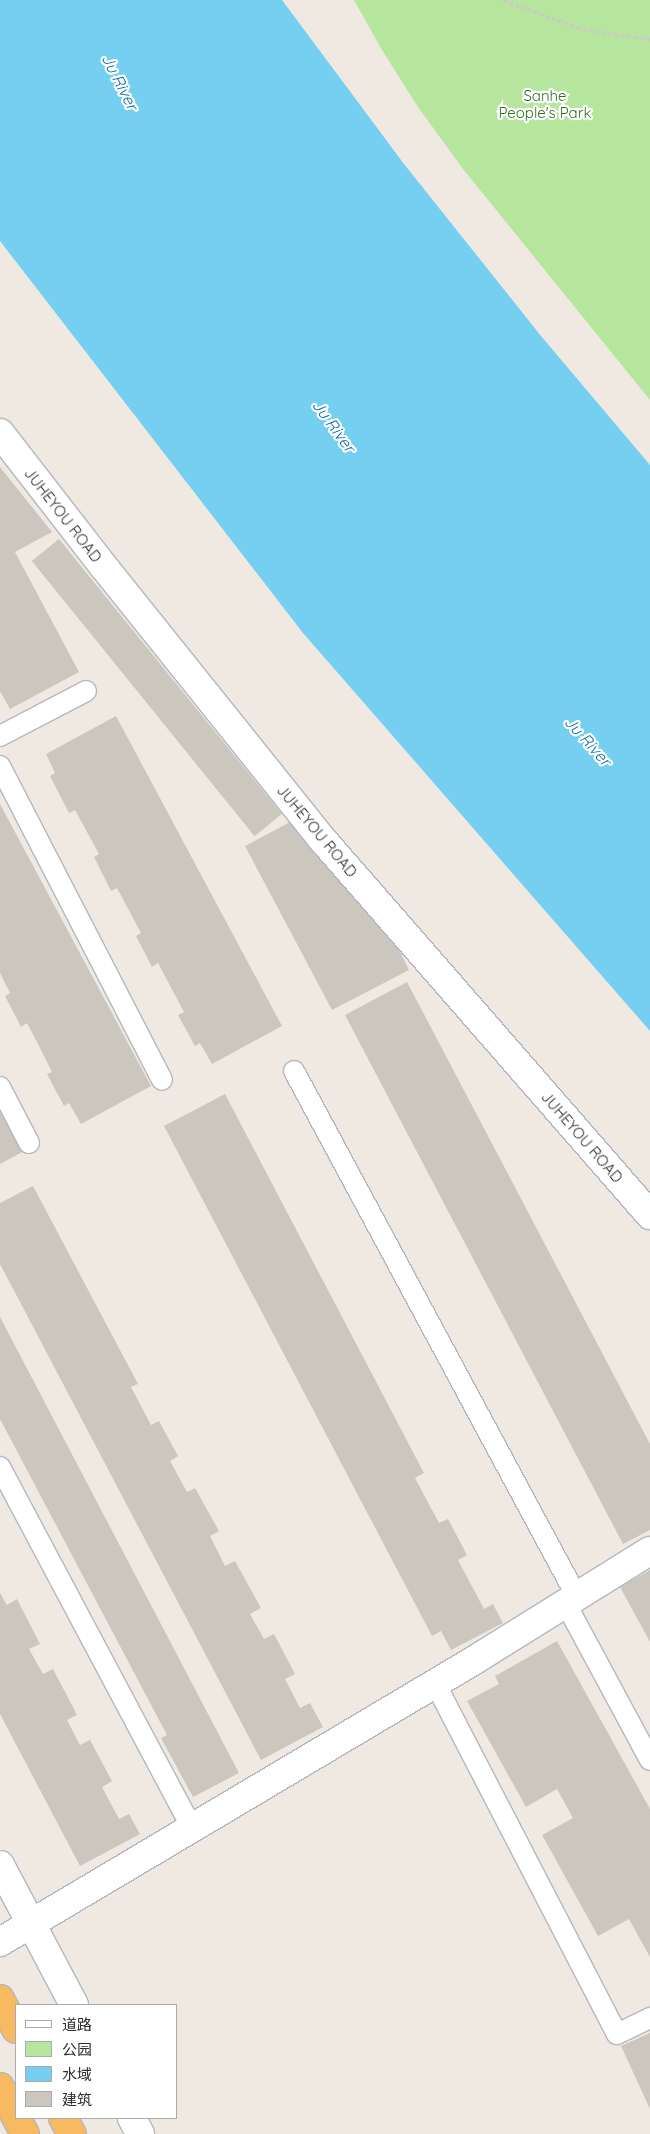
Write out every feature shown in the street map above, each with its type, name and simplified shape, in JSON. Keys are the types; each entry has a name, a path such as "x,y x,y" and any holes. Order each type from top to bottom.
{"highway":[{"path":"0,1999 15,2028"},
{"path":"0,2087 15,2115"},
{"path":"17,2119 25,2134"},
{"path":"64,2119 72,2134"}],"street":[{"name":"JUHEYOU ROAD","path":"0,433 104,567 322,839 650,1215"},
{"path":"0,1942 435,1683 650,1551"},
{"path":"0,1865 73,2004"},
{"path":"132,2119 140,2134"}],"lane":[{"path":"0,736 86,691"},
{"path":"0,766 162,1080"},
{"path":"294,1071 571,1600 650,1760"},
{"path":"0,1087 29,1143"},
{"path":"0,1468 192,1828"},
{"path":"435,1683 617,2034 650,2018"}],"path":[{"path":"504,0 582,29 650,39"}],"green space":[{"name":"Sanhe People's Park","path":"354,0 650,0 650,400 463,169 418,107 382,50"}],"water":[{"name":"Ju River","path":"0,0 282,0 404,164 541,336 650,465 650,1031 303,633 0,241"}],"building":[{"path":"0,467 52,532 15,552 79,672 10,709 0,691"},
{"path":"59,539 282,814 255,836 32,561"},
{"path":"116,716 282,1026 212,1064 200,1043 195,1046 178,1015 184,1012 158,963 152,967 136,936 141,933 117,888 111,891 94,857 99,854 75,810 69,813 50,776 55,773 46,754"},
{"path":"0,804 151,1086 81,1124 69,1103 64,1106 47,1074 52,1072 27,1023 21,1027 5,996 10,993 0,973"},
{"path":"292,821 399,950 409,970 332,1010 245,846"},
{"path":"407,982 650,1444 650,1530 623,1544 345,1015"},
{"path":"225,1094 424,1473 415,1478 439,1523 448,1519 467,1555 458,1560 484,1609 493,1604 503,1623 451,1650 441,1631 432,1636 164,1126"},
{"path":"0,1102 26,1150 0,1164"},
{"path":"33,1186 138,1384 131,1387 151,1425 159,1421 178,1456 170,1461 187,1492 195,1488 219,1531 210,1536 225,1566 235,1561 261,1608 250,1614 264,1639 274,1634 295,1674 285,1679 300,1708 310,1703 323,1727 261,1760 0,1264 0,1203"},
{"path":"0,1317 239,1773 193,1797 161,1738 167,1735 0,1419"},
{"path":"650,1570 650,1642 620,1587"},
{"path":"0,1593 7,1605 17,1599 40,1644 29,1649 43,1674 53,1669 77,1715 67,1720 80,1745 90,1740 112,1781 102,1787 119,1819 129,1814 140,1834 80,1866 0,1714"},
{"path":"557,1641 650,1809 650,1957 629,1919 598,1936 542,1835 573,1818 557,1789 526,1807 467,1701 499,1684 495,1676"},
{"path":"650,2033 650,2109 621,2046"}]}
